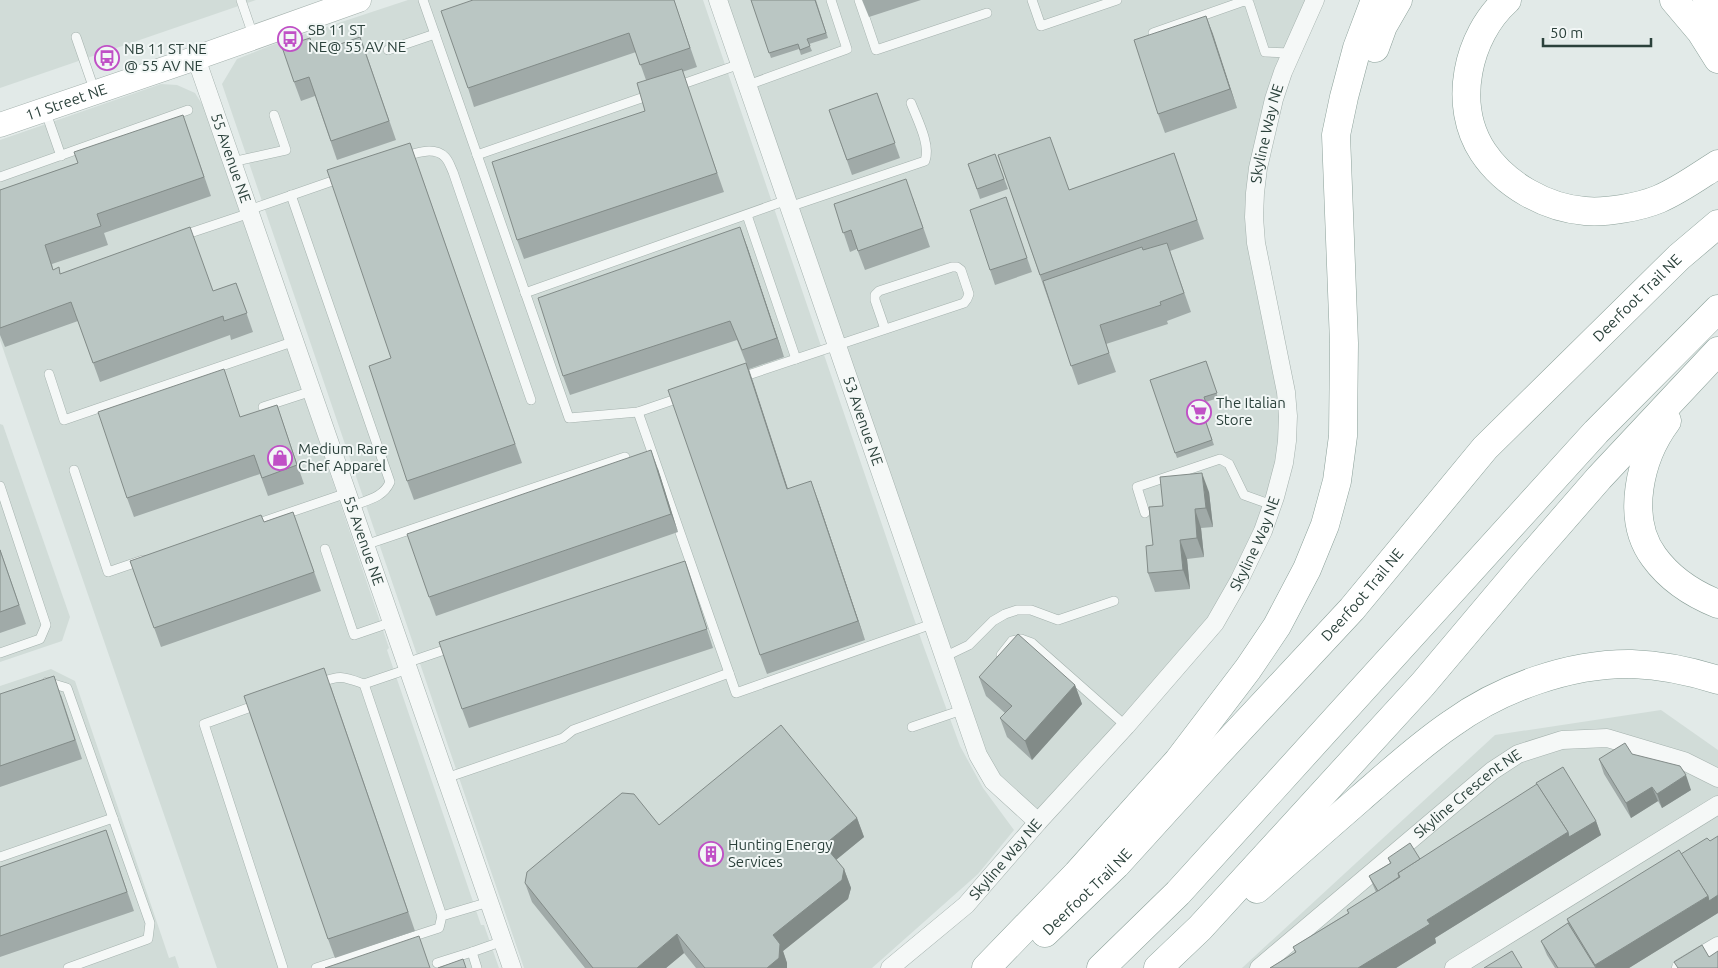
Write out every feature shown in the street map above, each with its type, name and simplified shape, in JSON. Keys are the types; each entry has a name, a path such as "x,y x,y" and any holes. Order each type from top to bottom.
{"main road":[{"path":"986,968 1078,874 1178,761 1248,669 1277,626 1307,569 1325,525 1337,481 1343,436 1344,343 1336,135 1357,48 1375,0"},
{"path":"1337,184 1349,124 1358,96 1383,26 1398,0"},
{"path":"1507,0 1499,7 1482,30 1473,54 1466,94 1468,112 1474,133 1483,152 1511,181 1529,194 1569,209 1586,212 1609,210 1659,199 1718,164"},
{"path":"1674,0 1701,32 1718,59"},
{"path":"1707,0 1718,32"},
{"name":"Deerfoot Trail NE","path":"1008,968 1116,865 1352,609 1485,448 1679,256 1718,224"},
{"path":"1101,968 1178,892 1596,432 1718,309"},
{"path":"1716,353 1662,428 1642,471 1639,492 1641,524 1645,541 1653,556 1672,578 1718,604"},
{"path":"1158,968 1200,928 1423,684 1599,478 1716,353"},
{"path":"1169,968 1302,848 1403,762 1451,724 1484,703 1514,688 1542,678 1605,666 1632,664 1660,667 1692,672 1718,680"}],"street":[{"name":"11 Street NE","path":"0,124 254,38 359,0"},
{"name":"53 Avenue NE","path":"718,0 978,755 992,781 1038,822"},
{"name":"Skyline Way NE","path":"890,968 966,905 1215,623 1263,531 1284,463 1288,416 1286,392 1256,243 1255,193 1258,168 1282,72 1315,0"},
{"name":"55 Avenue NE","path":"196,58 512,968"},
{"name":"Skyline Crescent NE","path":"1259,968 1492,771 1518,754 1562,740 1608,738 1684,761 1718,778"},
{"path":"1454,968 1718,805"},
{"path":"1681,968 1718,946"}],"lane":[{"path":"241,0 254,38"},
{"path":"423,0 569,418 638,412 694,393"},
{"path":"748,85 847,49 831,0"},
{"path":"859,0 876,50 987,13"},
{"path":"1032,0 1041,26 1117,0"},
{"path":"1153,33 1244,1 1249,4 1265,52 1291,53"},
{"path":"388,50 435,34"},
{"path":"76,37 95,92"},
{"path":"672,88 740,64"},
{"path":"477,155 663,91"},
{"path":"525,293 748,215 925,161 927,154 926,145 912,103"},
{"path":"45,109 61,156"},
{"path":"0,177 188,110"},
{"path":"232,162 286,150 274,115"},
{"path":"390,162 417,152 432,151 445,157 453,172 531,400"},
{"path":"174,238 354,174"},
{"path":"240,529 349,499 378,496 386,491 390,482 291,195"},
{"path":"748,215 796,359"},
{"path":"731,381 964,303 969,294 961,270 957,267 952,267 879,291 875,295 875,300 885,329"},
{"path":"49,374 64,420 295,341"},
{"path":"262,407 312,391"},
{"path":"638,412 736,692 932,624"},
{"path":"365,545 625,457"},
{"path":"1145,513 1137,487 1220,459 1229,464 1244,495 1272,504"},
{"path":"74,470 108,572 155,557"},
{"path":"0,486 46,625 40,640 0,653"},
{"path":"325,549 354,635 392,622"},
{"path":"944,657 969,645 993,621 1017,610 1031,610 1058,620 1114,601"},
{"path":"995,662 1012,641 1021,639 1032,643 1126,726"},
{"path":"311,686 338,676 364,684 462,644"},
{"path":"446,778 563,738 573,730 729,673"},
{"path":"40,684 49,681 67,688 150,923 148,939 68,968"},
{"path":"316,968 439,928 442,916 364,684"},
{"path":"266,702 204,724 283,968"},
{"path":"912,727 962,710"},
{"path":"0,857 113,818"},
{"path":"442,916 489,902"},
{"path":"438,962 503,940"},
{"path":"472,952 477,968"}],"shaded area":[{"path":"0,0 256,0 0,88"},
{"path":"408,0 703,0 922,642 960,746 983,788 1014,830 978,874 872,968 524,968 222,84 237,59 272,45"},
{"path":"718,0 1315,0 1283,72 1255,193 1287,441 1239,581 1038,822 993,781"},
{"path":"161,84 177,85 195,93 209,115 389,648 387,650 481,925 484,925 499,968 217,968 0,340 0,140"},
{"path":"0,424 3,425 70,617 62,641 0,662"},
{"path":"51,669 75,681 169,958 175,956 179,968 0,968 0,686"},
{"path":"1661,710 1718,750 1718,968 1242,968 1495,735"}],"building":[{"path":"473,0 674,0 690,48 640,65 629,33 468,88 441,11"},
{"path":"751,0 815,0 826,33 807,39 810,46 800,50 798,44 769,53"},
{"path":"1206,16 1230,89 1158,114 1134,40"},
{"path":"360,37 389,121 331,141 309,77 294,82 282,47 310,38 315,53"},
{"path":"682,69 717,173 517,240 492,162 645,111 637,83"},
{"path":"877,93 895,143 847,160 829,110"},
{"path":"183,115 204,177 97,214 101,226 45,245 53,270 59,267 60,274 190,227 213,291 236,283 247,313 224,321 223,316 93,363 71,302 0,328 0,190 78,163 74,152"},
{"path":"1050,137 1069,190 1174,153 1197,220 1040,275 998,155"},
{"path":"410,143 515,444 407,481 369,366 391,358 327,170"},
{"path":"995,154 1004,179 977,189 968,164"},
{"path":"906,179 923,228 858,251 851,230 843,233 834,204"},
{"path":"1006,197 1027,258 990,270 970,210"},
{"path":"740,227 777,338 742,350 730,321 563,376 538,298"},
{"path":"1167,243 1184,293 1160,302 1161,305 1100,325 1109,353 1071,366 1043,281 1142,247 1143,250"},
{"path":"1206,361 1217,393 1204,397 1207,406 1201,408 1212,440 1175,453 1150,380"},
{"path":"746,363 787,489 811,481 858,621 760,655 668,390"},
{"path":"224,369 240,417 277,405 297,465 262,478 254,455 127,498 98,412"},
{"path":"651,450 671,514 429,597 407,534"},
{"path":"1202,473 1206,508 1195,509 1197,538 1180,540 1183,570 1148,573 1146,546 1153,545 1149,507 1163,506 1160,477"},
{"path":"293,512 314,572 154,628 130,561 261,515 264,522"},
{"path":"0,550 19,605 0,612"},
{"path":"685,561 707,629 462,709 439,642"},
{"path":"1018,634 1075,685 1025,741 1000,718 1012,706 979,677"},
{"path":"324,668 408,912 328,939 244,696"},
{"path":"54,676 75,740 0,766 0,694"},
{"name":"Hunting Energy Services","path":"781,725 857,818 824,845 844,869 842,880 773,935 780,944 779,958 767,968 705,968 677,934 637,968 593,968 525,883 527,872 622,793 634,794 659,825"},
{"path":"1625,743 1632,754 1680,766 1686,775 1657,794 1652,787 1626,803 1599,759"},
{"path":"1563,767 1596,821 1569,837 1568,832 1536,783"},
{"path":"1537,784 1568,832 1427,920 1430,924 1358,968 1270,968 1296,952 1293,947 1349,913 1347,910 1400,877 1398,873"},
{"path":"106,830 127,892 0,936 0,867"},
{"path":"1718,836 1718,895 1709,901 1708,896 1681,854 1707,838 1710,841"},
{"path":"1410,843 1420,859 1398,873 1399,877 1378,891 1369,876 1391,863 1388,858"},
{"path":"1679,850 1708,896 1595,965 1567,919"},
{"path":"1568,923 1596,968 1558,968 1541,941"},
{"path":"419,936 430,968 325,968"},
{"path":"1702,945 1709,957 1718,951 1718,968 1678,968 1674,962"},
{"path":"1512,951 1522,968 1484,968"},
{"path":"463,959 466,968 438,968"}],"place":[{"name":"SB 11 ST NE@ 55 AV NE","path":"290,39"},
{"name":"NB 11 ST NE @ 55 AV NE","path":"107,58"},
{"name":"The Italian Store","path":"1199,412"},
{"name":"Medium Rare Chef Apparel","path":"280,458"},
{"name":"Hunting Energy Services","path":"711,854"}]}
